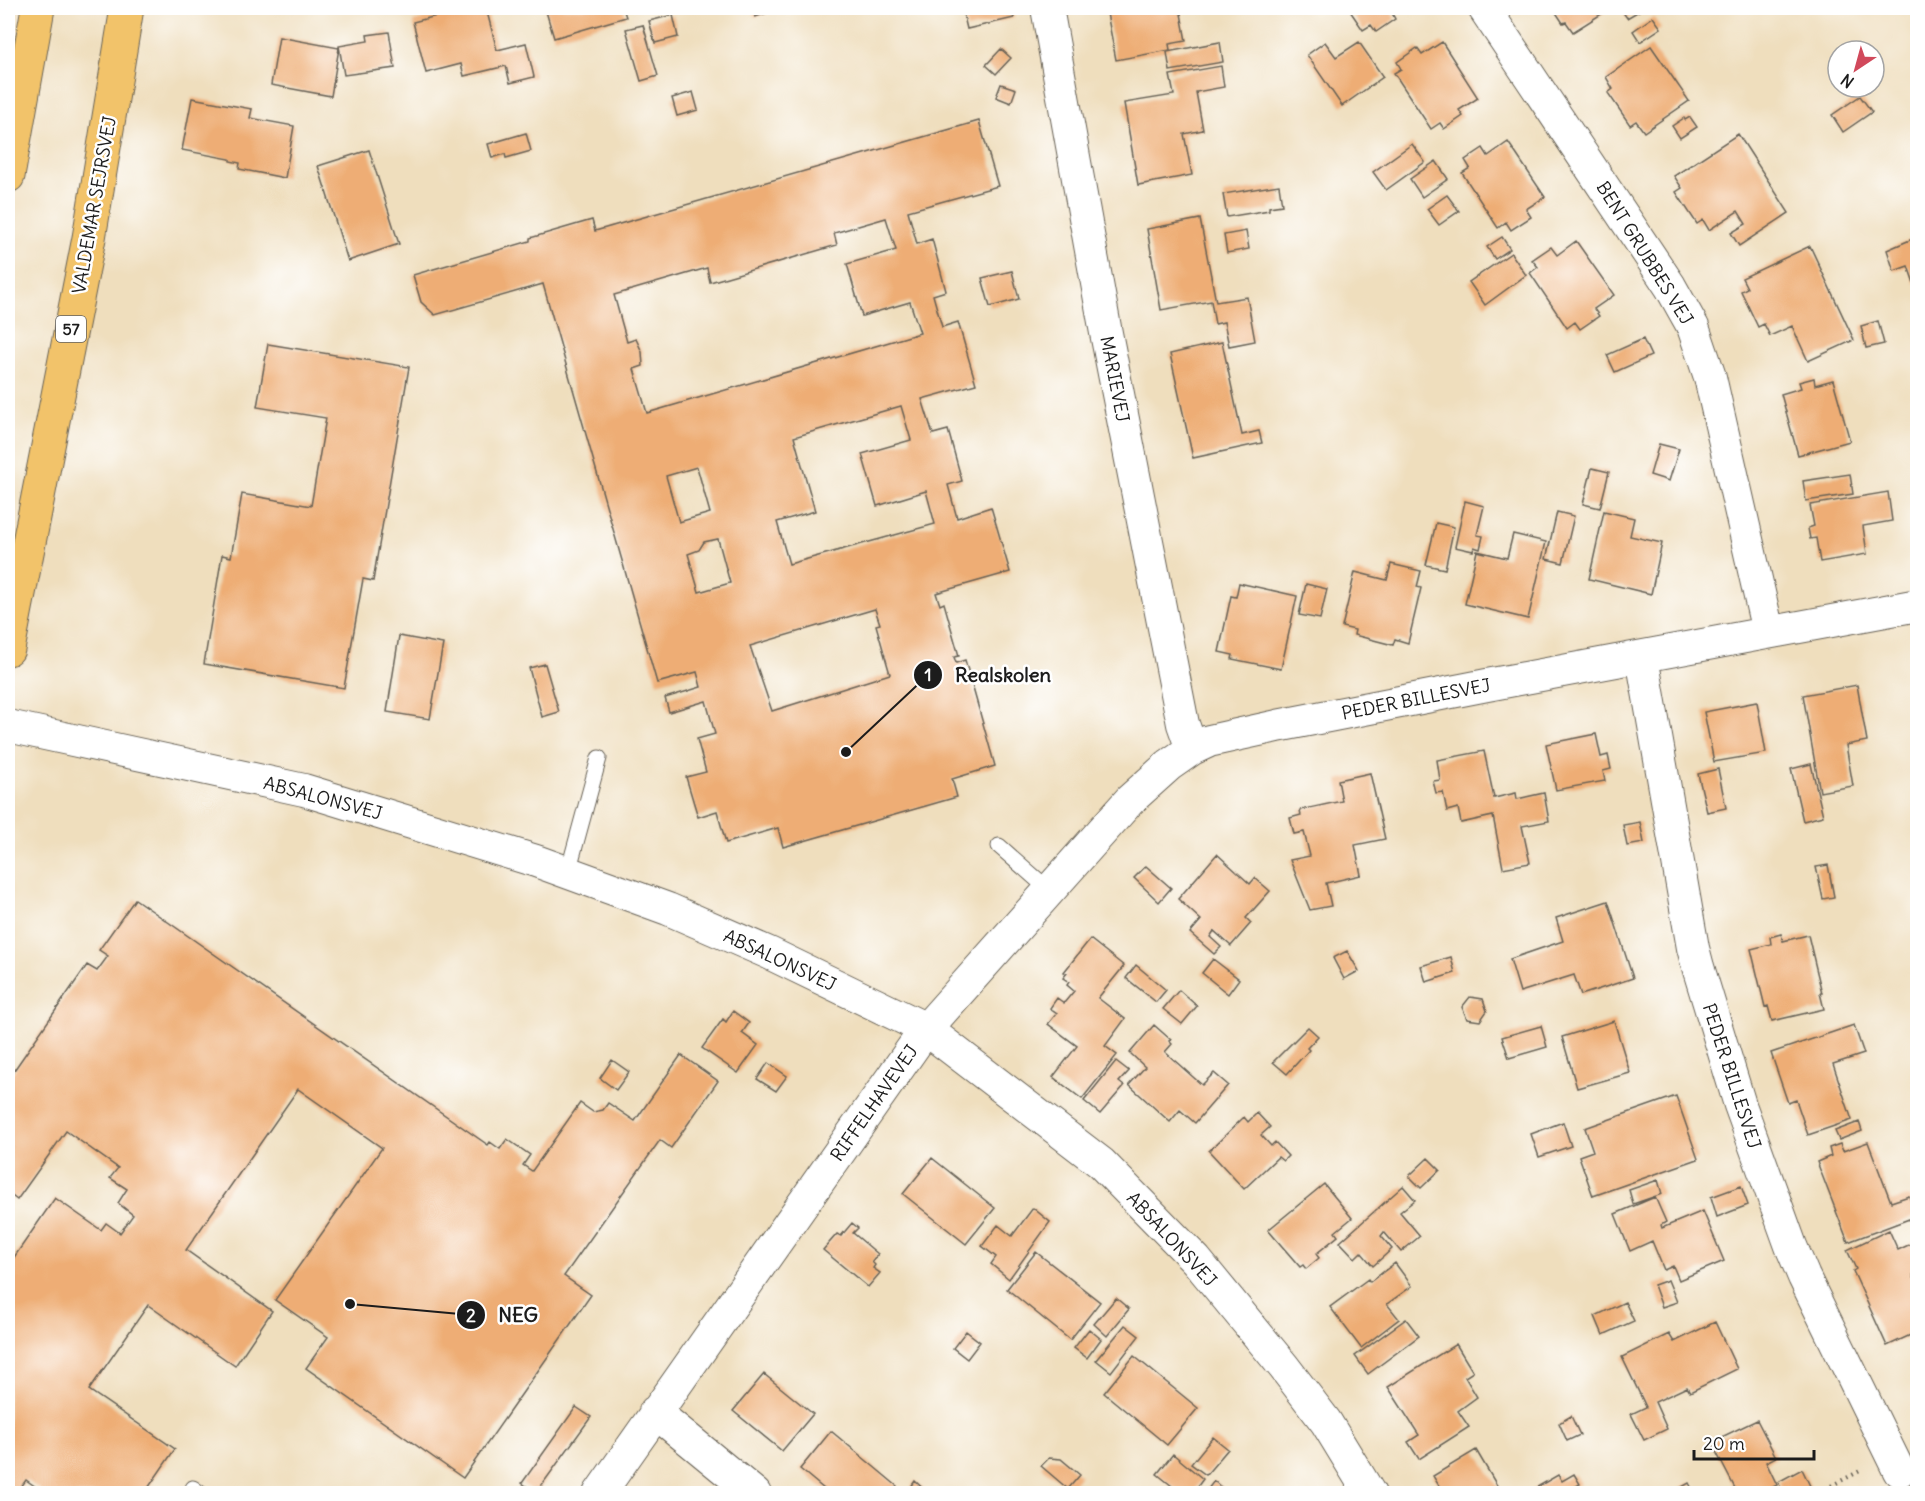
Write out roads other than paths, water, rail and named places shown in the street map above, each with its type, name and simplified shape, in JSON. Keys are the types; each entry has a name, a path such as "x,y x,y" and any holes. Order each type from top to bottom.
{"main road":[{"path":"8,176 39,8"},
{"name":"VALDEMAR SEJRSVEJ","path":"8,649 89,238 128,8"}],"street":[{"name":"MARIEVEJ","path":"1047,8 1106,333 1184,724 1192,749"},
{"name":"BENT GRUBBES VEJ","path":"1484,8 1670,285 1693,327 1710,377 1768,632"},
{"name":"PEDER BILLESVEJ","path":"1192,749 1209,741 1277,726 1917,605"},
{"name":"PEDER BILLESVEJ","path":"1642,657 1693,948 1740,1105 1796,1257 1895,1463"},
{"name":"ABSALONSVEJ","path":"8,726 304,790 568,872 668,909 770,953 926,1029 1101,1163 1196,1260 1326,1422 1370,1494"},
{"name":"RIFFELHAVEVEJ","path":"598,1494 926,1029 1130,800 1169,765 1192,749"},
{"path":"655,1412 755,1494"}],"lane":[{"path":"568,872 599,758"},
{"path":"999,846 1049,890"}],"place":[{"name":"Realskolen","path":"846,752"},
{"name":"NEG","path":"350,1304"}]}
